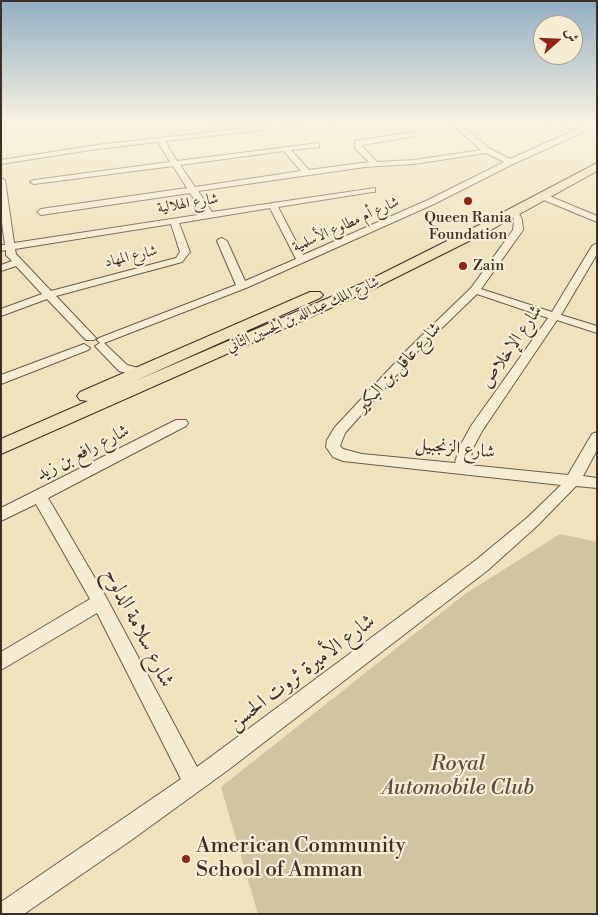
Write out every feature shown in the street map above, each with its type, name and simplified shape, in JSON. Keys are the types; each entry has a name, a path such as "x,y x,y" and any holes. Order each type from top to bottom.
{"highway":[{"name":"شارع الملك عبدالله بن الحسين الثاني","path":"1,434 402,256 574,167"},
{"name":"شارع الملك عبدالله بن الحسين الثاني","path":"1,447 366,287 596,167"}],"street":[{"path":"34,182 147,167"},
{"path":"177,167 209,215"},
{"path":"301,167 307,173"},
{"path":"41,212 355,167"},
{"name":"شارع أم مطاوع الأسلمية","path":"1,380 242,286 431,202 501,167"},
{"path":"2,186 5,247 17,263 94,344 113,370 115,382"},
{"name":"شارع الهلالية","path":"5,247 372,190"},
{"path":"542,196 597,219"},
{"path":"273,205 301,260"},
{"name":"شارع عاقل بن البكير","path":"334,450 333,443 340,430 414,349 474,290 518,230 518,220 514,211"},
{"name":"شارع المهاد","path":"48,294 179,260 186,252 174,220"},
{"path":"222,241 242,286"},
{"name":"شارع الإخلاص","path":"461,468 466,448 473,434 554,317 582,267 597,246"},
{"path":"1,268 17,263"},
{"path":"474,290 597,330"},
{"path":"1,313 48,294"},
{"path":"94,344 123,368 138,372"},
{"name":"شارع رافع بن زيد","path":"1,515 181,423"},
{"name":"شارع الأميرة ثروت الحسن","path":"4,914 194,782 355,663 482,565 541,515 573,481 597,437"},
{"name":"شارع الزنجبيل","path":"334,450 343,456 362,459 597,483"},
{"name":"شارع سلامة الدلوح","path":"39,496 100,602 194,782"},
{"path":"1,662 100,602"}],"green space":[{"name":"Royal Automobile Club","path":"560,534 597,542 597,914 258,914 221,787 465,594"}],"place":[{"name":"Queen Rania Foundation","path":"468,201"},
{"name":"Zain","path":"463,266"},
{"name":"American Community School of Amman","path":"186,859"}]}
